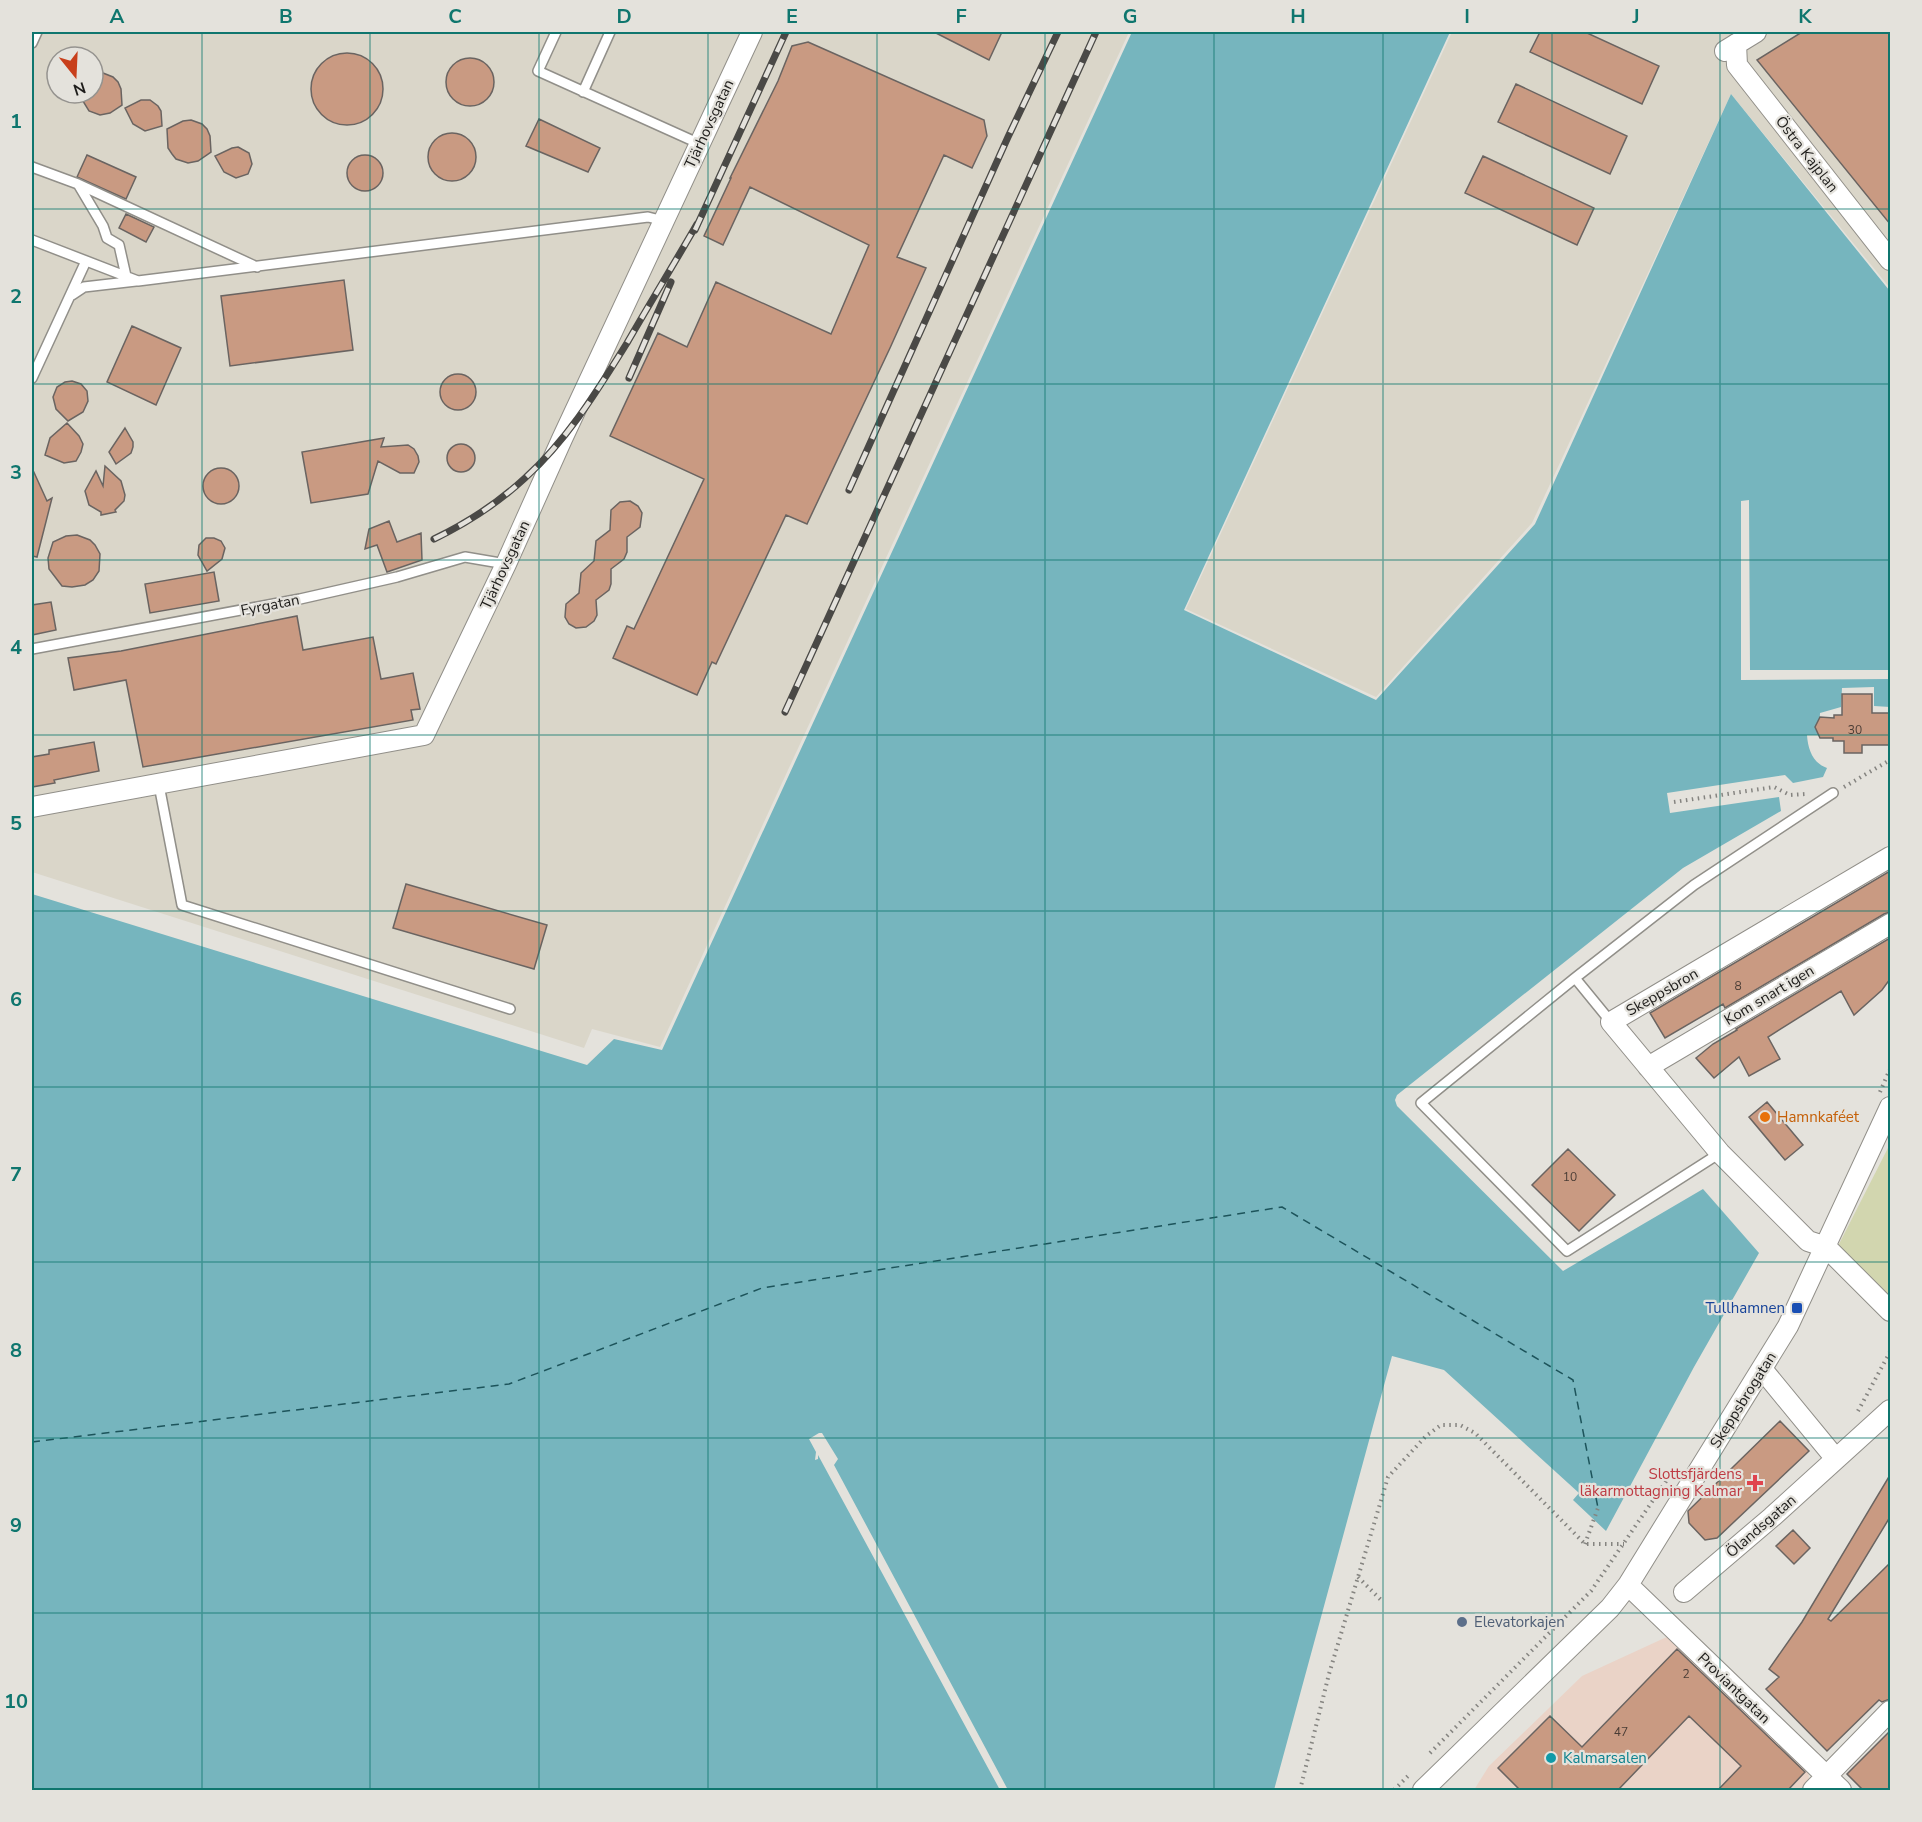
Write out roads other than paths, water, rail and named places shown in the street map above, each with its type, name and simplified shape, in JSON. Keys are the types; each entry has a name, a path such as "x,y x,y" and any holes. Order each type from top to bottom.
{"street":[{"name":"Tjärhovsgatan","path":"32,807 424,735 506,564 752,32"},
{"name":"Östra Kajplan","path":"1756,32 1730,47 1737,65 1890,260"},
{"name":"Skeppsbron","path":"1890,857 1611,1022 1720,1153 1808,1241 1826,1247 1890,1311"},
{"name":"Kom snart igen","path":"1648,1067 1890,924"},
{"name":"Skeppsbrogatan","path":"1423,1791 1610,1608 1628,1585 1793,1317 1890,1107"},
{"path":"1762,1369 1836,1459"},
{"name":"Ölandsgatan","path":"1684,1592 1890,1410"},
{"name":"Proviantgatan","path":"1628,1585 1820,1784 1840,1791"},
{"path":"1820,1784 1890,1711"}],"lane":[{"path":"32,42 37,32"},
{"path":"556,32 538,71 700,144"},
{"path":"583,92 610,32"},
{"path":"32,167 78,184 257,267"},
{"path":"78,184 103,226 107,238 118,244 126,276"},
{"path":"69,299 84,287 648,217 664,222"},
{"path":"32,240 138,281"},
{"path":"32,378 86,261"},
{"name":"Fyrgatan","path":"32,649 300,599 397,578 462,558 506,564"},
{"path":"159,785 182,905 510,1009"},
{"path":"1720,1153 1567,1251 1421,1103 1694,885 1833,793"},
{"path":"1575,978 1611,1022"}],"water":[{"path":"1132,32 1450,32 1184,610 1376,700 1535,524 1731,94 1890,289 1890,707 1874,706 1874,687 1842,688 1841,707 1820,713 1819,735 1807,735 1812,755 1818,763 1827,768 1823,777 1793,783 1785,775 1667,793 1670,813 1779,797 1781,811 1683,868 1397,1095 1395,1100 1397,1106 1563,1271 1703,1189 1759,1253 1694,1367 1606,1531 1573,1500 1579,1493 1444,1370 1392,1356 1274,1790 32,1790 32,894 587,1065 614,1039 662,1050"}],"railway":[{"path":"695,230 786,32"},
{"path":"849,490 1008,137 1058,32"},
{"path":"785,712 1096,32"},
{"path":"434,539 470,519 504,496 555,447 581,414 627,343 697,224"},
{"path":"629,378 671,282"}],"place":[{"name":"Hamnkaféet","path":"1765,1117"},
{"name":"Tullhamnen","path":"1797,1308"},
{"name":"Slottsfjärdens läkarmottagning Kalmar","path":"1755,1483"},
{"name":"Elevatorkajen","path":"1462,1622"},
{"name":"Kalmarsalen","path":"1551,1758"}]}
